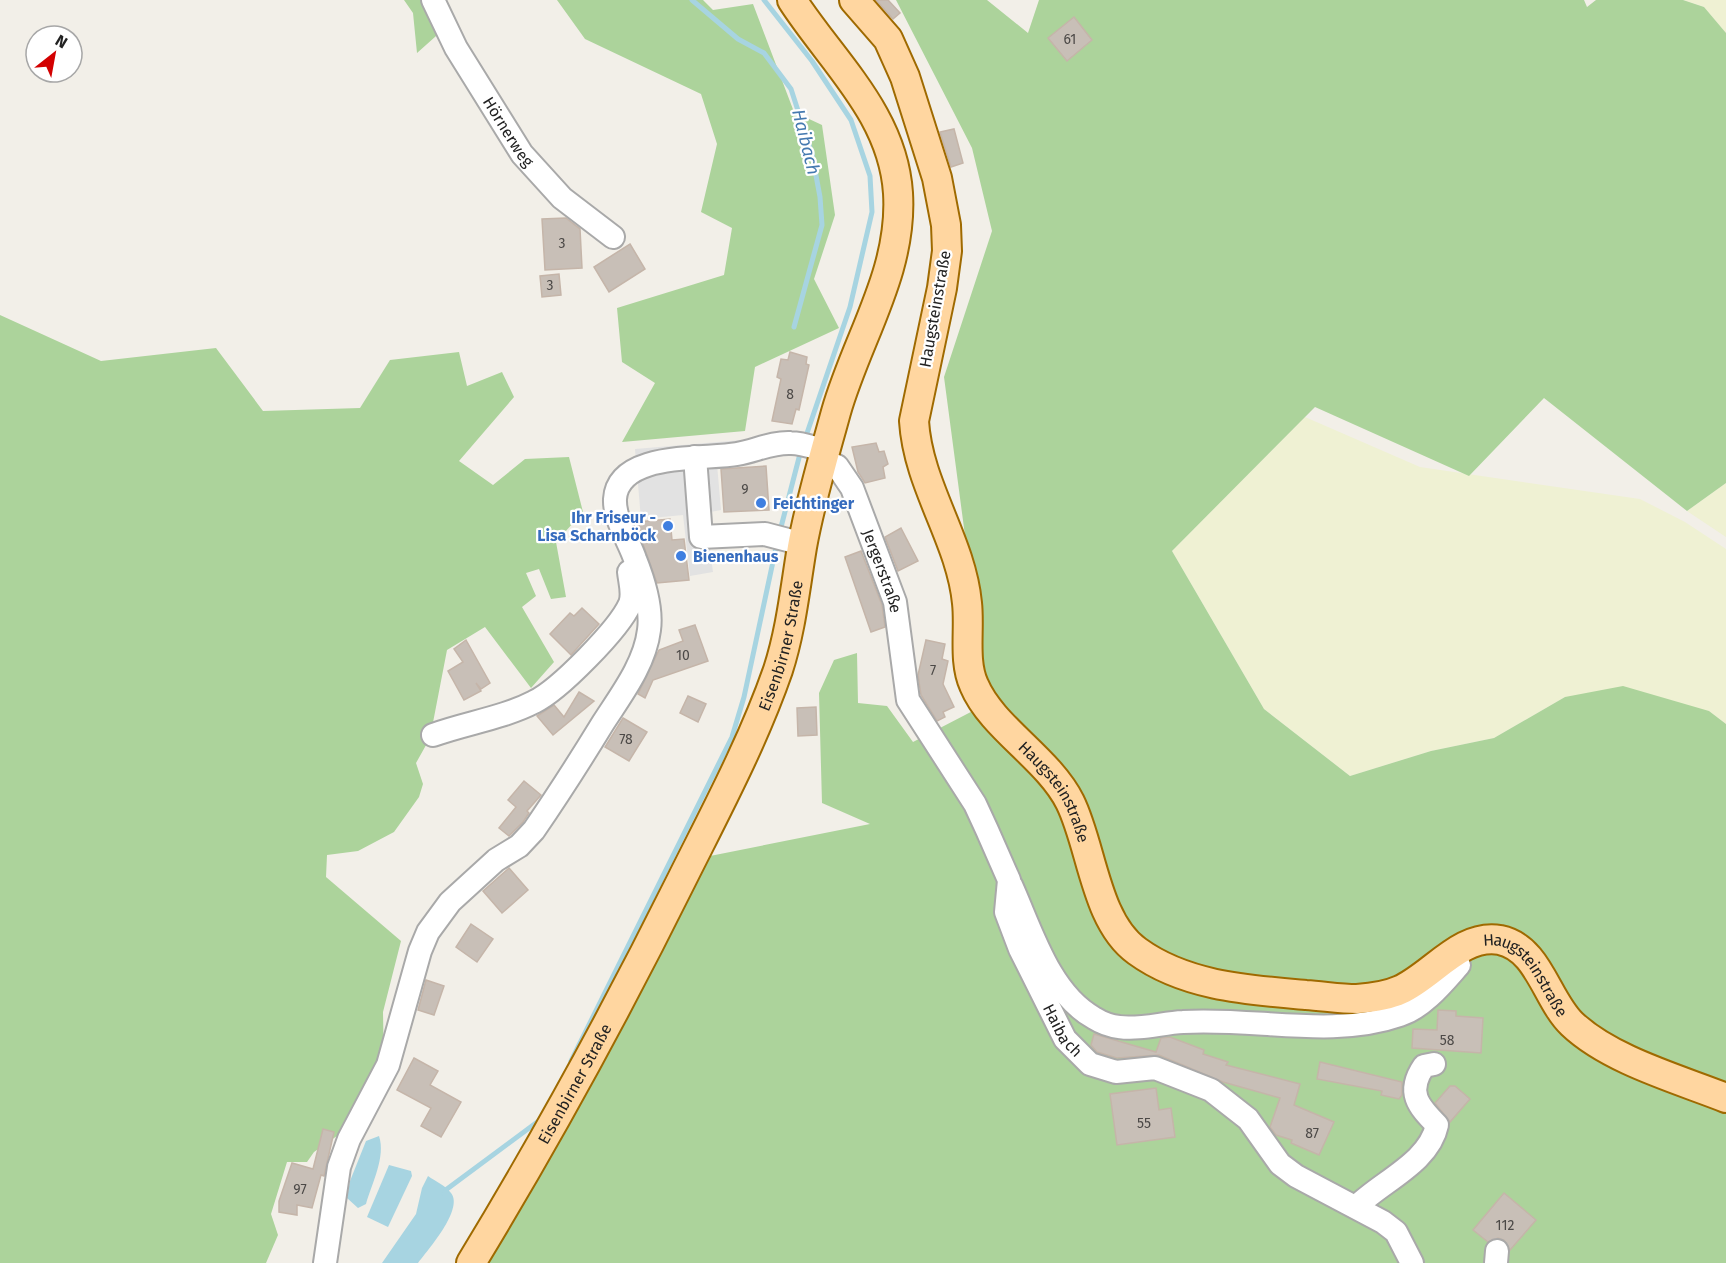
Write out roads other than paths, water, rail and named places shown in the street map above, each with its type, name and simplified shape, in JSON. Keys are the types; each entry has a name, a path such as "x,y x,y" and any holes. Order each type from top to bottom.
{"main road":[{"name":"Eisenbirner Straße","path":"471,1263 537,1154 618,1008 752,736 778,670 790,626 784,539 814,451 845,382 889,272 896,240 898,190 883,135 855,82 792,0"},
{"name":"Haugsteinstraße","path":"854,0 888,39 895,52 930,156 942,202 947,251 942,288 914,422 915,441 963,579 973,683 989,708 1039,760 1069,800 1105,905 1118,932 1133,948 1153,962 1202,982 1239,988 1357,999 1399,990 1467,945 1483,940 1510,943 1522,950 1532,961 1561,1011 1585,1034 1642,1065 1726,1098"}],"street":[{"name":"Hörnerweg","path":"433,0 456,48 522,153 562,198 613,237"},
{"path":"433,735 515,711 536,702 555,689 582,663 624,614 631,602 632,591 624,534 615,499 618,489 627,476 636,469 649,464 695,457 736,454 782,443 814,451"},
{"name":"Jergerstraße","path":"814,451 837,466 852,488 895,602 908,700"},
{"path":"695,457 701,537 784,539"},
{"path":"324,1263 339,1167 349,1139 388,1065 420,951 428,932 450,902 496,860 519,846 534,830 638,666 650,630 649,616 636,561 624,534"},
{"name":"Haibach","path":"908,700 975,804 1009,880 1006,912 1020,949 1055,1022 1076,1052 1090,1064 1116,1071 1155,1068 1211,1090 1248,1119 1280,1164 1296,1176 1356,1207 1396,1232 1412,1263"},
{"path":"1009,880 1044,959 1065,993 1078,1008 1092,1018 1121,1027 1182,1022 1340,1025 1402,1015 1434,992 1459,965 1451,955"},
{"path":"1356,1207 1371,1192 1419,1158 1434,1138 1437,1125 1417,1105 1415,1096 1419,1073 1424,1066 1434,1064"}],"water":[{"path":"379,1136 380,1161 366,1204 358,1208 347,1198 350,1181 366,1141"},
{"path":"389,1165 411,1171 412,1176 388,1227 367,1217"},
{"path":"428,1176 451,1193 454,1200 449,1219 418,1263 382,1263 416,1214 422,1188"}],"waterway":[{"name":"Haibach","path":"692,0 738,39 764,53 791,89 812,154 820,197 822,225 794,327"},
{"path":"764,0 812,61 851,120 870,176 872,212 850,307 805,439"},
{"path":"780,531 801,450"},
{"path":"571,1061 732,737 744,697 777,543"},
{"path":"444,1194 447,1189 540,1120"}],"place":[{"name":"Feichtinger","path":"761,503"},
{"name":"Ihr Friseur - Lisa Scharnböck","path":"668,526"},
{"name":"Bienenhaus","path":"681,556"}]}
